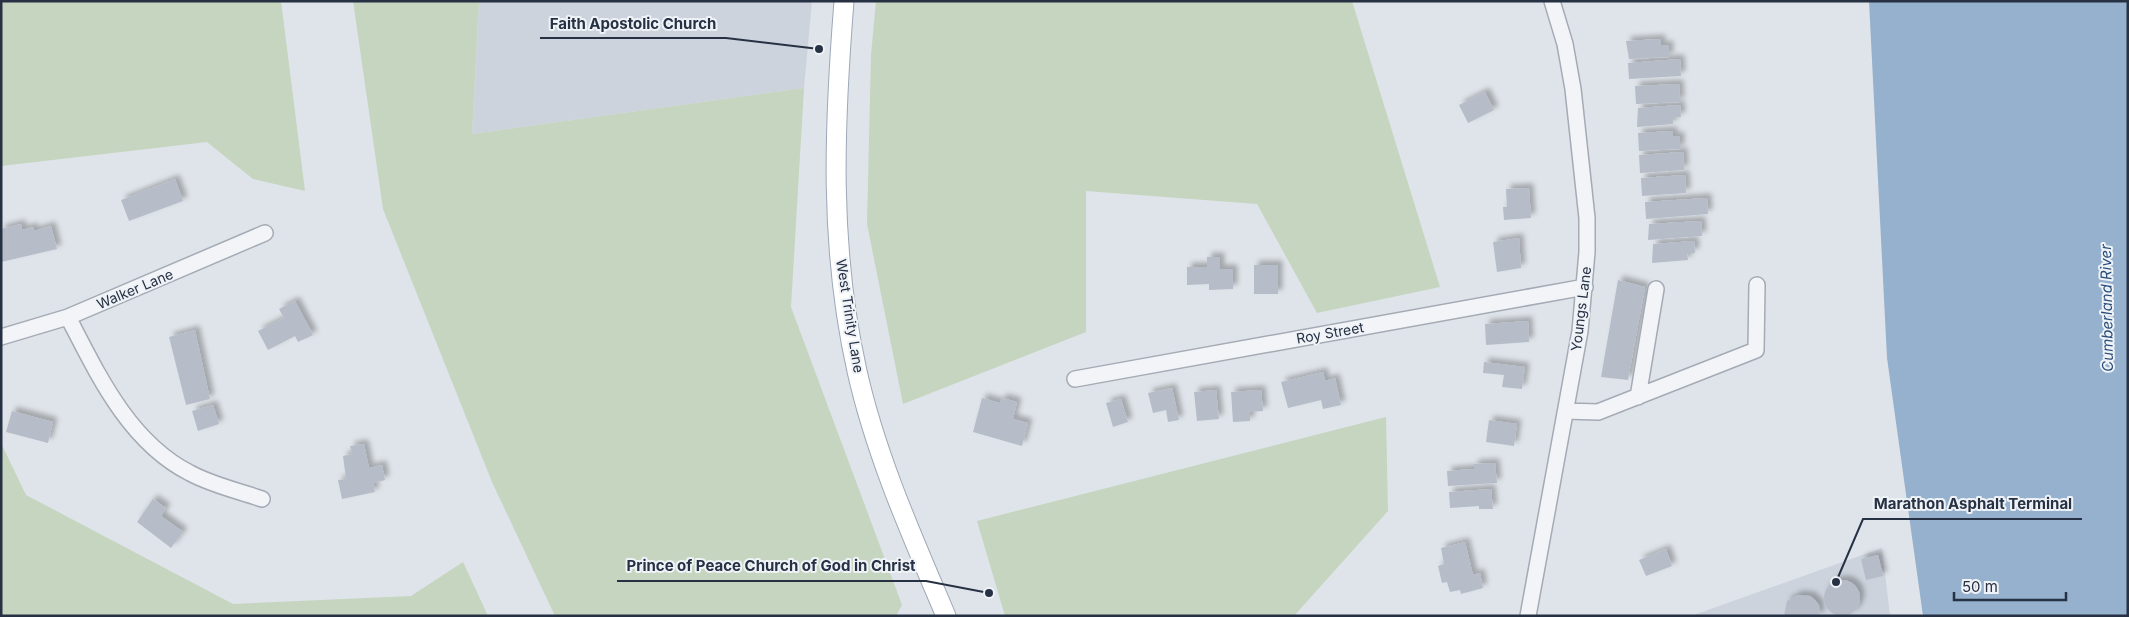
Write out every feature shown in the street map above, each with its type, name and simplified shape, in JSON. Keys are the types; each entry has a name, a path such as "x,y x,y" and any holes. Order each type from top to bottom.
{"main road":[{"name":"West Trinity Lane","path":"844,1 837,92 835,195 843,292 857,371 882,460 946,616"}],"street":[{"name":"Youngs Lane","path":"1528,616 1580,331 1585,287 1587,218 1573,89 1564,44 1552,1"},
{"name":"Walker Lane","path":"1,337 68,317 265,233"},
{"path":"1566,411 1598,412 1756,350 1757,285"},
{"name":"Roy Street","path":"1075,379 1585,287"},
{"path":"1638,397 1656,289"},
{"path":"68,317 106,389 150,446 190,474 262,499"}],"shaded area":[{"path":"479,1 812,1 804,88 472,134"},
{"path":"1882,548 1890,616 1691,616"}],"green space":[{"path":"1,1 281,1 305,191 253,179 207,142 1,166"},
{"path":"353,1 479,1 472,134 804,88 791,307 902,605 896,616 555,616 492,482 383,209"},
{"path":"876,1 1352,1 1440,287 1317,313 1257,204 1086,191 1086,332 903,404 867,224 871,55"},
{"path":"1386,417 1388,511 1294,616 1005,616 977,521"},
{"path":"1,443 26,495 233,604 411,596 463,562 488,616 1,616"}],"water":[{"name":"Cumberland River","path":"1869,1 2128,1 2128,616 1923,616 1887,358"}],"building":[{"path":"1661,39 1661,46 1669,45 1669,57 1629,59 1626,41"},
{"path":"1680,59 1681,76 1629,79 1628,63"},
{"path":"1679,84 1680,102 1636,104 1635,86"},
{"path":"1485,92 1494,110 1468,123 1459,105"},
{"path":"1680,105 1681,117 1673,118 1673,124 1637,127 1638,108"},
{"path":"1673,131 1673,137 1680,136 1680,149 1639,151 1638,133"},
{"path":"1683,152 1684,170 1640,173 1639,155"},
{"path":"1685,175 1686,193 1642,196 1641,178"},
{"path":"175,179 183,201 129,221 121,200"},
{"path":"1529,188 1531,218 1504,220 1503,207 1507,207 1506,189"},
{"path":"1707,198 1708,214 1646,219 1645,202"},
{"path":"1701,221 1702,236 1648,240 1649,224"},
{"path":"21,224 22,230 33,227 34,231 51,226 57,249 1,262 1,229"},
{"path":"1519,238 1521,268 1497,272 1493,242"},
{"path":"1694,241 1695,253 1687,253 1688,260 1652,263 1653,244"},
{"path":"1207,257 1220,257 1220,269 1233,269 1233,289 1209,290 1209,284 1187,285 1187,267 1207,267"},
{"path":"1254,265 1278,265 1278,294 1254,294"},
{"path":"1618,280 1645,287 1628,380 1601,377"},
{"path":"295,301 313,335 298,342 295,336 268,350 258,331 284,318 279,309"},
{"path":"1528,321 1529,342 1486,345 1485,324"},
{"path":"195,330 210,399 186,405 169,337"},
{"path":"1484,362 1525,367 1522,389 1502,387 1504,375 1483,373"},
{"path":"1323,372 1325,381 1335,378 1341,405 1323,409 1321,400 1288,408 1281,382"},
{"path":"1172,388 1179,420 1168,422 1166,410 1153,413 1148,393"},
{"path":"1216,390 1219,419 1197,421 1194,392"},
{"path":"1261,390 1263,411 1250,412 1250,421 1233,422 1231,392"},
{"path":"982,398 1000,403 1002,398 1017,402 1013,419 1028,423 1022,446 973,432"},
{"path":"1121,399 1128,422 1113,427 1106,403"},
{"path":"213,405 219,424 198,431 192,411"},
{"path":"12,411 53,422 48,443 6,432"},
{"path":"1489,420 1517,424 1514,446 1486,442"},
{"path":"364,444 369,468 382,465 385,480 373,483 375,492 342,499 338,480 346,479 343,456 352,454 350,446"},
{"path":"1495,463 1497,483 1448,486 1447,471 1474,469 1474,464"},
{"path":"1491,489 1493,509 1479,509 1479,506 1450,508 1449,492"},
{"path":"153,499 166,508 161,516 183,532 171,548 137,522"},
{"path":"1465,542 1473,575 1480,573 1483,588 1461,594 1460,590 1450,592 1447,582 1442,583 1438,566 1444,564 1441,548"},
{"path":"1666,549 1672,566 1646,576 1639,560"},
{"path":"1878,555 1883,576 1866,580 1861,559"},
{"path":"1842,580 1849,581 1855,585 1859,591 1859,605 1855,611 1849,615 1842,616 1835,615 1829,611 1825,605 1824,598 1825,591 1829,585 1835,581"},
{"path":"1798,595 1810,596 1815,600 1819,605 1820,616 1784,616 1787,601"}],"place":[{"name":"Faith Apostolic Church","path":"819,49"},
{"name":"Marathon Asphalt Terminal","path":"1836,582"},
{"name":"Prince of Peace Church of God in Christ","path":"989,593"}]}
